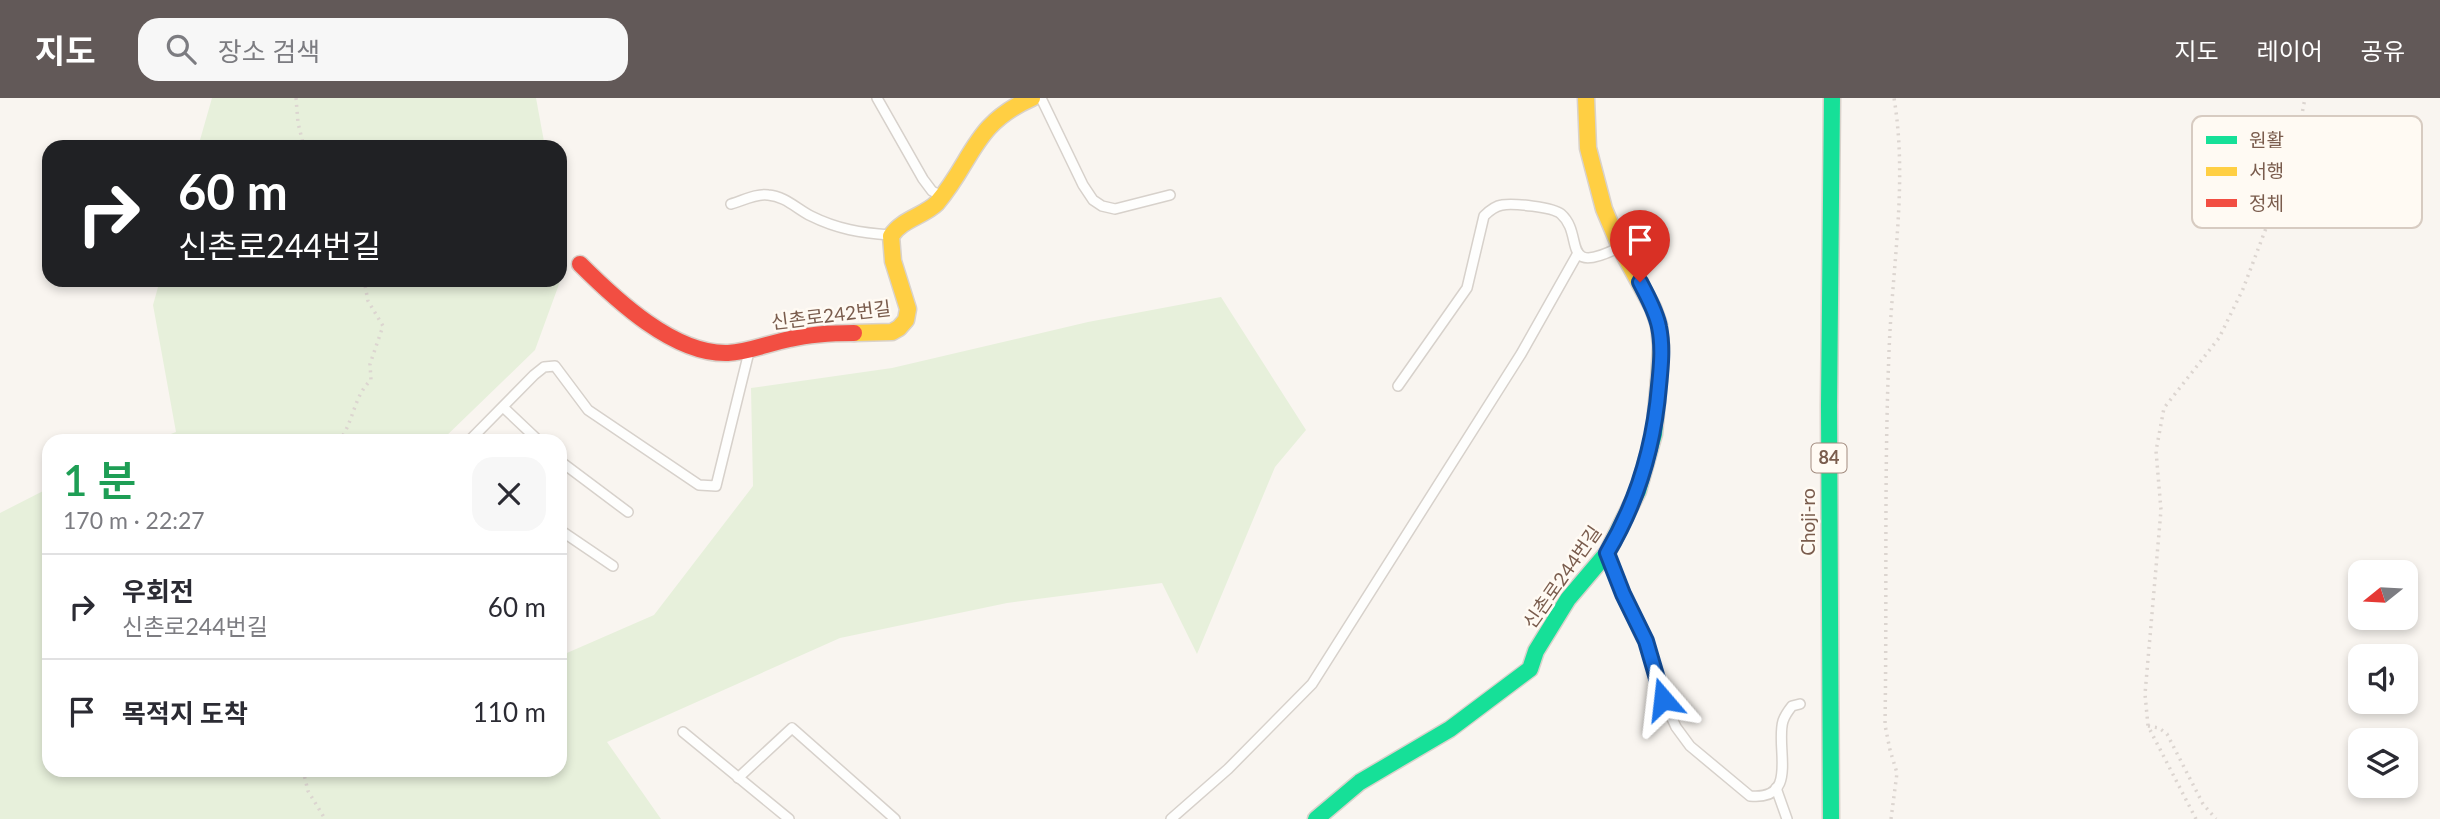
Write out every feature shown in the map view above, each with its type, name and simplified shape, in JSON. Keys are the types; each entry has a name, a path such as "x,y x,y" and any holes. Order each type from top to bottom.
{"street":[{"path":"892,235 901,226 920,217 943,196 989,122 1009,108 1032,98"},
{"name":"신촌로244번길","path":"1316,819 1360,782 1450,729 1530,669 1536,651 1568,599 1607,553 1638,491 1656,423 1660,371 1659,325 1604,209 1588,148 1586,98"},
{"name":"Choji-ro","path":"1831,819 1829,406 1832,98"},
{"name":"신촌로242번길","path":"580,264 601,286 641,318 695,347 732,353 779,340 806,336 892,332 902,328 908,317 908,309 890,246 892,235"}],"lane":[{"path":"877,98 923,179 932,191 943,196"},
{"path":"1041,98 1093,200 1102,206 1115,209 1170,195"},
{"path":"732,204 765,194 779,197 833,226 858,233 892,235"},
{"path":"1398,386 1467,288 1484,216 1490,210 1502,205 1548,208 1560,212 1578,253 1587,258 1597,258 1620,247"},
{"path":"1171,819 1228,769 1312,684 1521,354 1578,253"},
{"path":"476,434 544,367 555,366 588,410 699,485 716,486 749,350"},
{"path":"503,407 532,434"},
{"path":"567,466 628,512"},
{"path":"567,535 613,566"},
{"path":"1607,553 1646,641 1668,713 1690,746 1750,796 1759,797 1770,793 1781,781 1783,721 1792,706 1800,704"},
{"path":"738,778 792,728 895,819"},
{"path":"683,732 789,819"},
{"path":"1776,788 1787,819"}],"path":[{"path":"296,98 302,140"},
{"path":"1891,819 1897,773 1885,725 1889,351 1902,184 1894,98"},
{"path":"2302,116 2305,98"},
{"path":"2196,819 2148,726 2145,694 2161,510 2156,450 2164,408 2219,338 2243,289 2266,228"},
{"path":"345,434 360,390 371,380 370,364 383,326 368,301 365,287"},
{"path":"2148,726 2159,728 2167,734 2203,804 2216,819"},
{"path":"305,777 308,791 326,819"}],"green space":[{"path":"212,98 536,98 544,140 200,140"},
{"path":"158,287 558,287 535,350 448,434 171,434 176,432 153,305"},
{"path":"1221,297 1306,430 1275,467 1197,654 1162,583 1007,603 840,638 607,742 661,819 0,819 0,513 42,492 42,777 567,777 567,653 654,615 753,486 751,388 892,368 1088,322"}],"traffic: fast":[{"path":"1831,819 1829,406 1832,98"},
{"path":"1316,819 1360,782 1450,729 1530,669 1536,651 1568,599 1607,553 1638,491 1654,434 1659,381"}],"traffic: slow":[{"path":"854,333 892,332 906,320 908,309 893,261 891,236 901,226 937,203 976,144 997,119 1032,98"},
{"path":"1586,98 1588,148 1604,209 1659,325 1659,381"}],"traffic: jam":[{"path":"580,264 610,293 647,322 687,345 708,351 728,353 806,336 854,333"}],"route":[{"path":"1640,282 1659,325 1661,347 1657,412 1654,434 1638,491 1607,553 1646,641 1663,699"}]}
